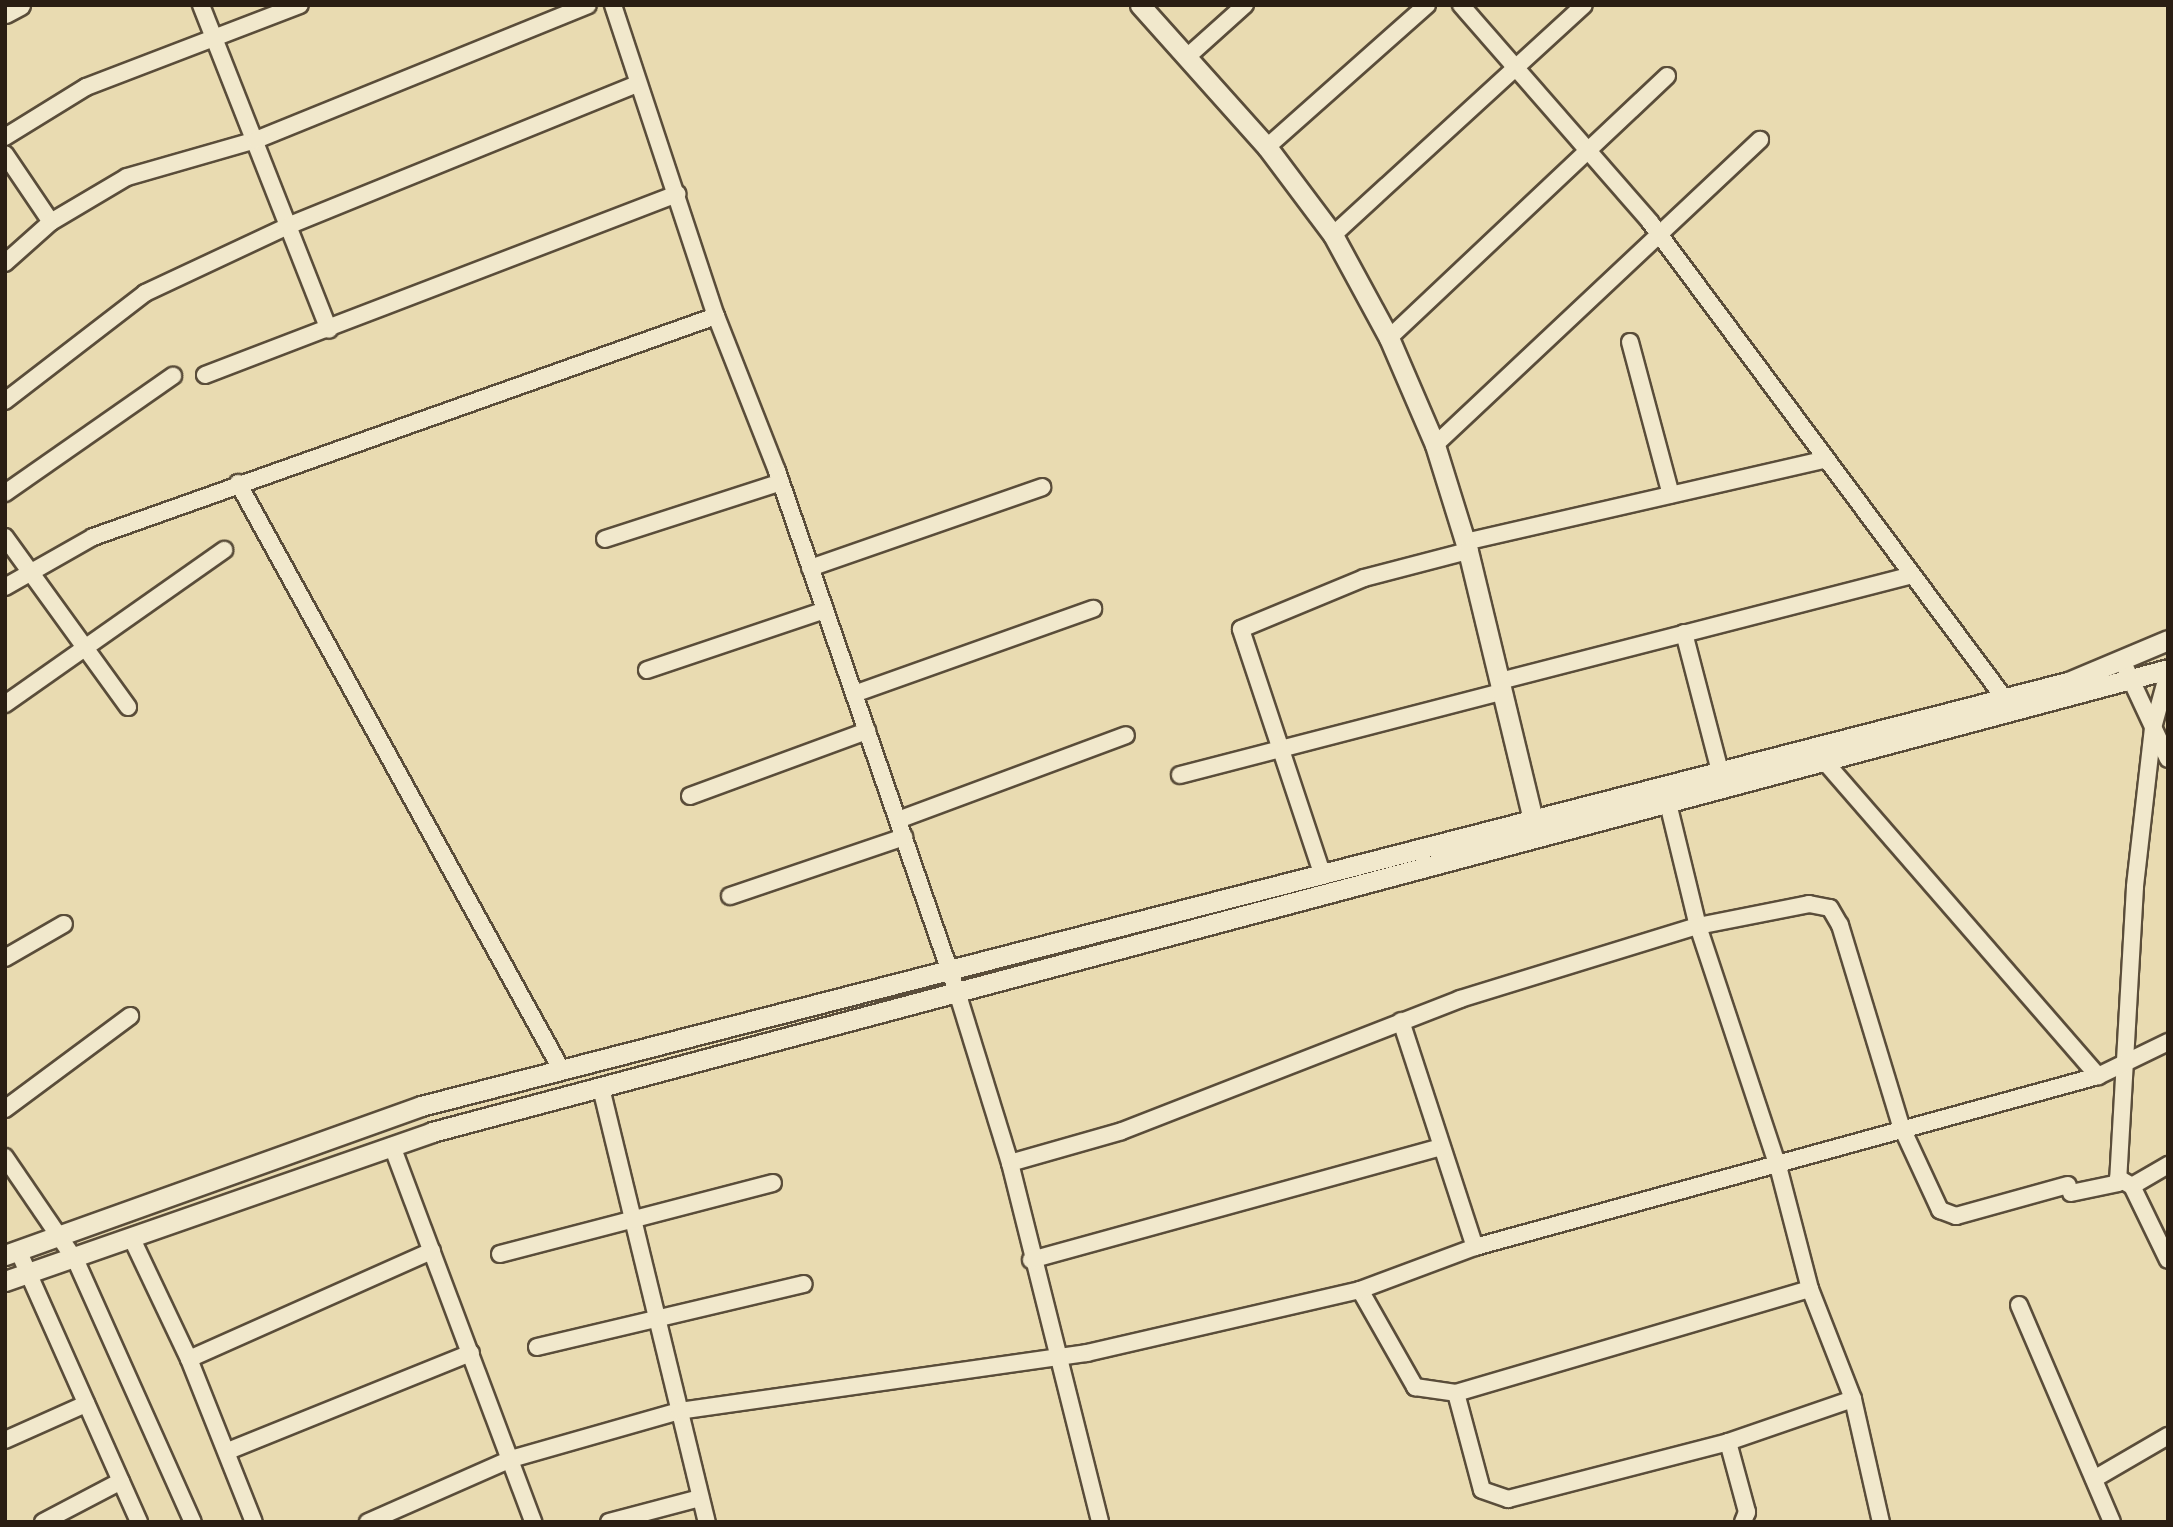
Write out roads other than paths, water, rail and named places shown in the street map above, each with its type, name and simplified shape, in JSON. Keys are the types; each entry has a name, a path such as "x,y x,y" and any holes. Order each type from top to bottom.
{"street":[{"path":"5,13 20,5"},
{"path":"201,5 290,225 329,330"},
{"path":"5,137 86,87 300,5"},
{"path":"5,263 51,222 127,177 256,140 588,5"},
{"path":"1140,5 1267,147 1334,235 1390,338 1435,445 1466,547 1538,840"},
{"path":"1186,57 1245,5"},
{"path":"1267,147 1427,5"},
{"path":"1461,5 1657,232 2010,705"},
{"path":"1334,235 1584,5"},
{"path":"616,6 637,84 677,194 716,316 780,482 958,995 1010,1163 1031,1260 1100,1522"},
{"path":"1390,338 1667,76"},
{"path":"5,401 145,293 290,225 637,84"},
{"path":"1435,445 1657,232 1760,140"},
{"path":"5,154 51,222"},
{"path":"205,375 329,330 677,194"},
{"path":"5,587 34,574 93,537 238,483 716,316"},
{"path":"1630,342 1671,495"},
{"path":"5,493 173,376"},
{"path":"1322,873 1278,750 1241,629 1364,578 1466,547 1826,459"},
{"path":"605,539 780,482"},
{"path":"238,483 560,1068"},
{"path":"810,568 1042,486"},
{"path":"5,537 128,707"},
{"path":"5,704 224,550"},
{"path":"1180,775 1278,750 1684,634 1912,575"},
{"path":"854,694 1093,609"},
{"path":"647,670 825,610"},
{"path":"1684,634 1720,771"},
{"path":"5,1281 76,1261 392,1146 601,1088 1826,763 2010,705 2151,652 2168,640"},
{"path":"2151,652 2165,679 2154,728 2135,887 2126,1062 2126,1184 2168,1260"},
{"path":"2123,663 2168,759"},
{"path":"139,1522 28,1275 12,1252 421,1106 560,1068 1720,771 2010,705 2132,681 2165,679"},
{"path":"690,796 867,731"},
{"path":"898,820 1126,735"},
{"path":"1826,763 2098,1076"},
{"path":"1664,785 1698,926 1778,1166 1810,1289 1853,1399 1881,1522"},
{"path":"730,897 904,837"},
{"path":"1010,1163 1122,1131 1401,1021 1698,926 1809,904 1830,908 1902,1126 1946,1215 2070,1189 2126,1184 2168,1166"},
{"path":"5,958 64,924"},
{"path":"5,1109 130,1016"},
{"path":"1401,1021 1475,1247"},
{"path":"368,1522 511,1460 678,1411 1058,1357 1360,1290 1475,1247 1778,1166 1902,1126 2098,1076 2168,1042"},
{"path":"601,1088 707,1522"},
{"path":"392,1146 533,1522"},
{"path":"1031,1260 1441,1147"},
{"path":"5,1157 61,1233 76,1261 193,1522"},
{"path":"500,1254 773,1183"},
{"path":"132,1239 189,1359 228,1451 254,1522"},
{"path":"189,1359 432,1251"},
{"path":"537,1348 804,1284"},
{"path":"1360,1290 1415,1387 1456,1393 1810,1289"},
{"path":"2019,1305 2112,1522"},
{"path":"228,1451 471,1353"},
{"path":"1456,1393 1482,1490 1493,1497 1508,1499 1728,1443 1853,1399"},
{"path":"5,1440 86,1404"},
{"path":"2094,1479 2168,1436"},
{"path":"1728,1443 1747,1512 1743,1522"},
{"path":"43,1522 121,1481"},
{"path":"609,1522 700,1499"}]}
